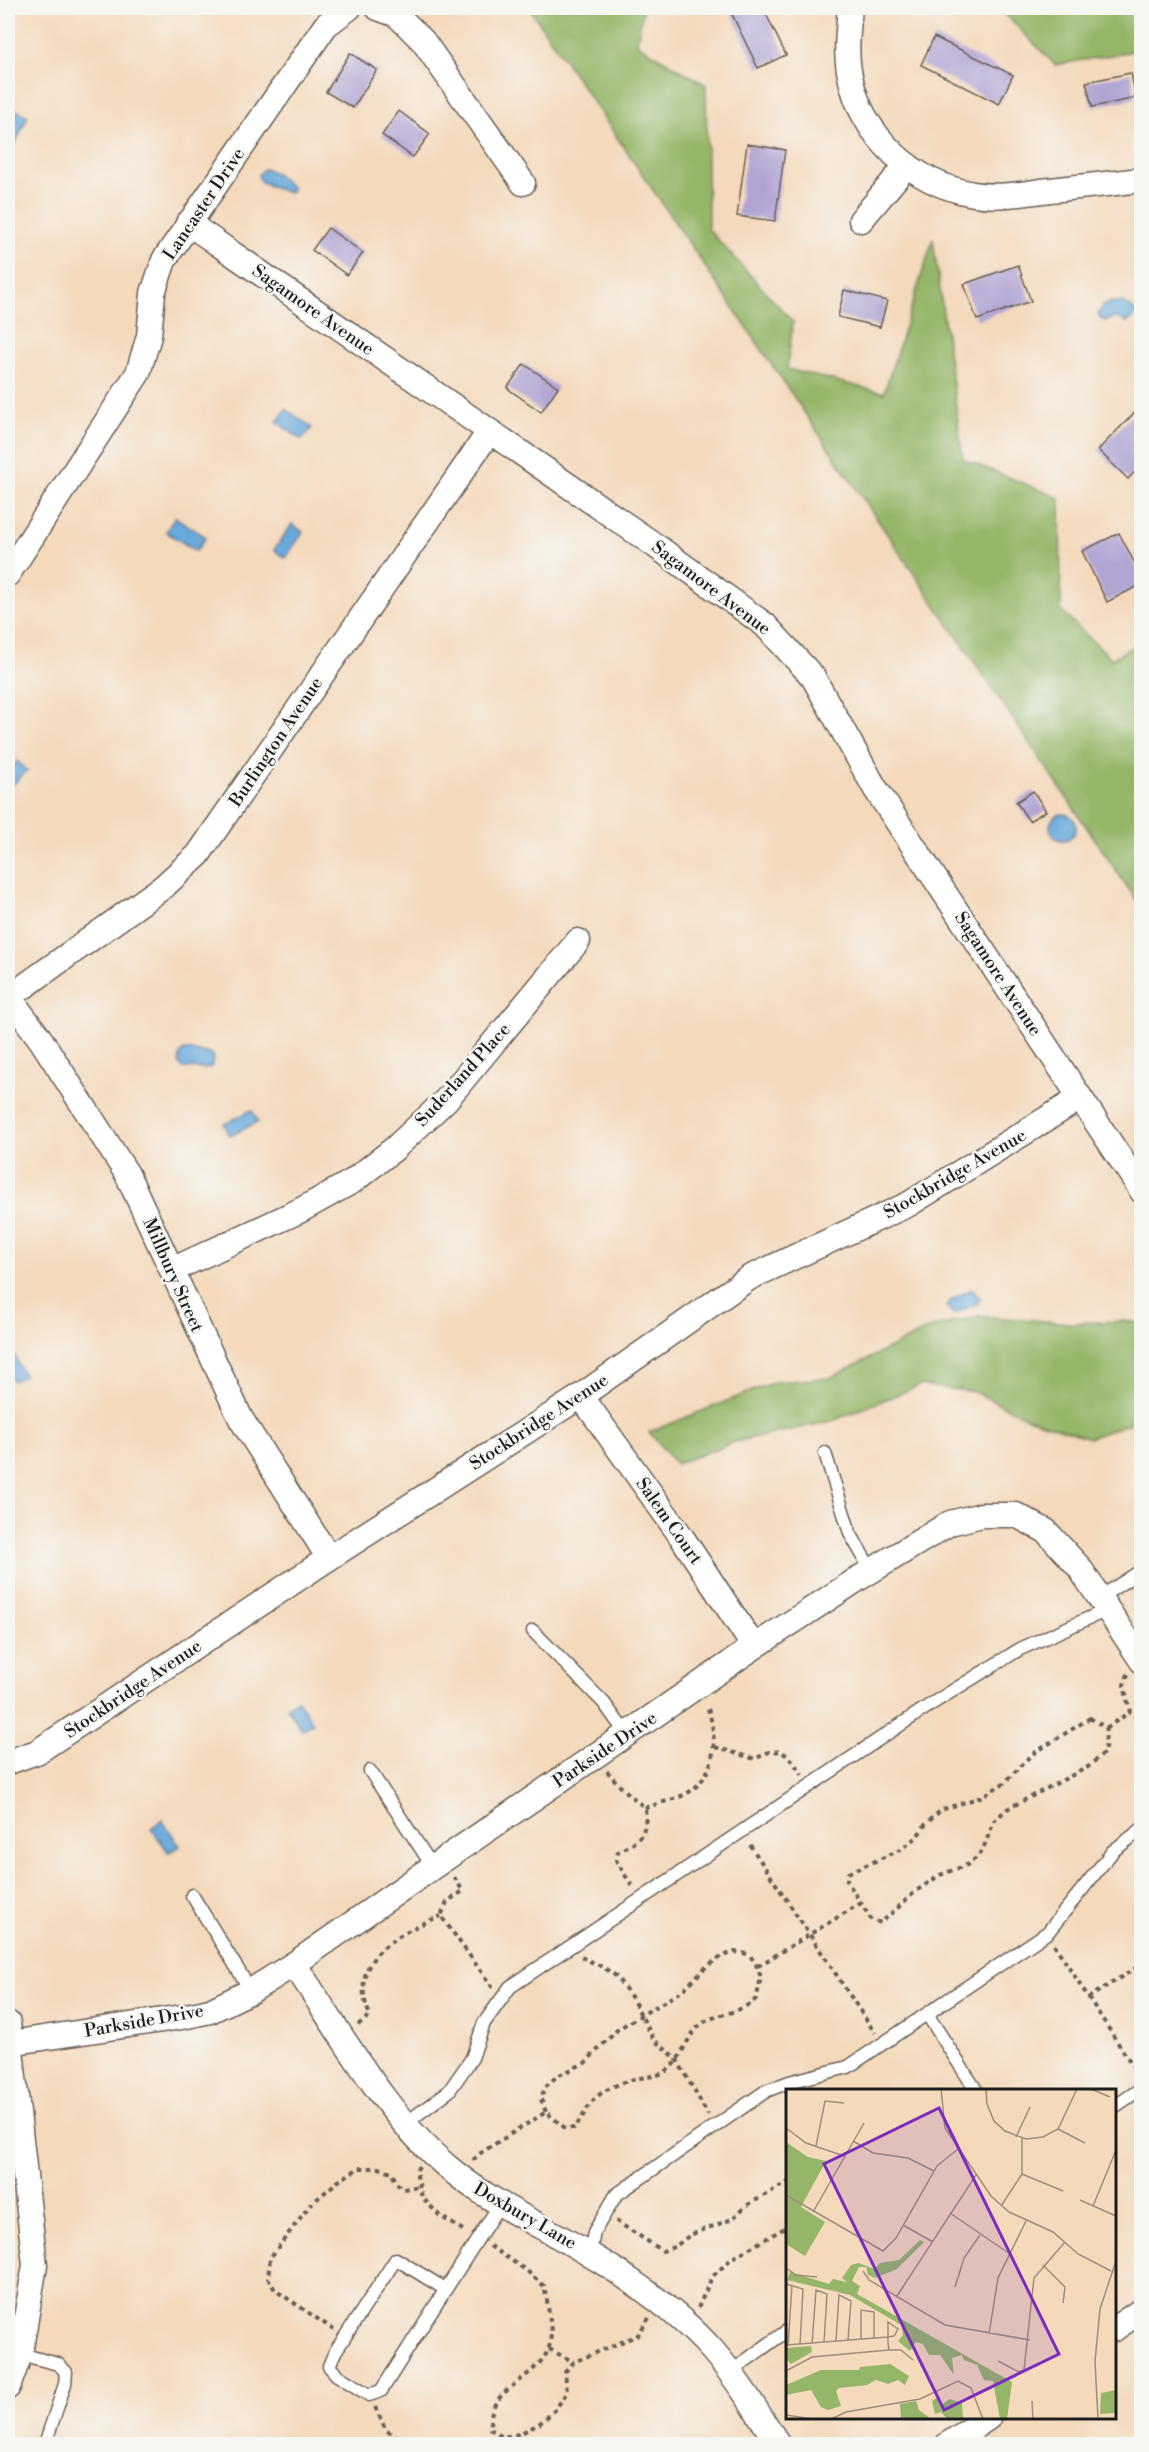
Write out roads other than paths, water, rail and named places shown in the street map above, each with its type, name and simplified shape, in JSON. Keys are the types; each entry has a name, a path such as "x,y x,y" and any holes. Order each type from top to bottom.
{"street":[{"name":"Lancaster Drive","path":"8,574 138,372 149,336 153,293 164,260 326,25 349,8"},
{"path":"378,8 398,15 423,41 523,183"},
{"path":"850,8 847,49 850,75 857,100 875,133 886,147 922,176 946,187 974,194 999,196 1142,180"},
{"path":"861,220 907,165"},
{"name":"Sagamore Avenue","path":"188,223 656,546 765,625 813,677 875,788 1142,1191"},
{"name":"Burlington Avenue","path":"8,998 163,887 198,855 489,432"},
{"name":"Suderland Place","path":"172,1270 301,1210 353,1181 393,1149 446,1100 578,941"},
{"name":"Millbury Street","path":"8,998 41,1040 127,1174 241,1419 329,1558"},
{"name":"Stockbridge Avenue","path":"8,1762 37,1752 329,1558 581,1396 749,1278 909,1204 1080,1098"},
{"name":"Salem Court","path":"581,1396 681,1536 754,1647"},
{"name":"Parkside Drive","path":"9,2033 182,2017 210,2011 251,1991 294,1964 437,1863 754,1647 871,1570 950,1523 982,1515 1016,1515 1046,1532 1079,1567 1141,1661"},
{"name":"Doxbury Lane","path":"294,1964 384,2097 430,2150 459,2176 500,2204 590,2254 660,2302 691,2328 730,2372 778,2445"},
{"path":"8,2386 20,2354 35,2265 12,2110 9,2033"},
{"path":"1116,2328 1142,2310"},
{"path":"954,2443 987,2419"}],"lane":[{"path":"825,1453 850,1533 871,1570"},
{"path":"406,2123 449,2091 472,2058 484,2023 510,1987 933,1703 1020,1649 1103,1604 1142,1570"},
{"path":"533,1631 604,1703 627,1735"},
{"path":"370,1771 437,1863"},
{"path":"590,2254 594,2232 616,2195 766,2091 789,2082 848,2067 1048,1932 1113,1851 1142,1829"},
{"path":"192,1895 251,1991"},
{"path":"927,2014 975,2089"},
{"path":"1116,2106 1142,2088"},
{"path":"445,2289 396,2259 345,2337 329,2366 337,2375 369,2395 381,2391 500,2204"},
{"path":"730,2372 786,2331"},
{"path":"20,2354 58,2364 66,2372 65,2385 45,2445"}],"water":[{"path":"12,108 28,116 15,144 9,145 8,117"},
{"path":"264,169 282,179 292,188 291,192 261,182 258,175"},
{"path":"1111,302 1122,302 1135,310 1135,317 1127,322 1115,317 1106,321 1102,320 1098,314 1103,306"},
{"path":"286,409 312,428 302,440 277,422"},
{"path":"175,517 206,537 196,551 166,532"},
{"path":"292,524 303,532 286,558 274,550"},
{"path":"17,761 27,770 8,790 8,770"},
{"path":"1063,814 1072,818 1076,827 1072,836 1063,840 1054,836 1050,827 1054,818"},
{"path":"184,1050 209,1053 213,1057 212,1066 207,1069 182,1068 179,1064 180,1054"},
{"path":"252,1110 258,1122 230,1136 224,1124"},
{"path":"972,1289 980,1298 978,1303 954,1314 947,1307 949,1301"},
{"path":"12,1350 24,1376 13,1381 8,1371 8,1351"},
{"path":"298,1700 313,1723 302,1730 287,1707"},
{"path":"162,1820 180,1846 169,1853 151,1828"}]}
